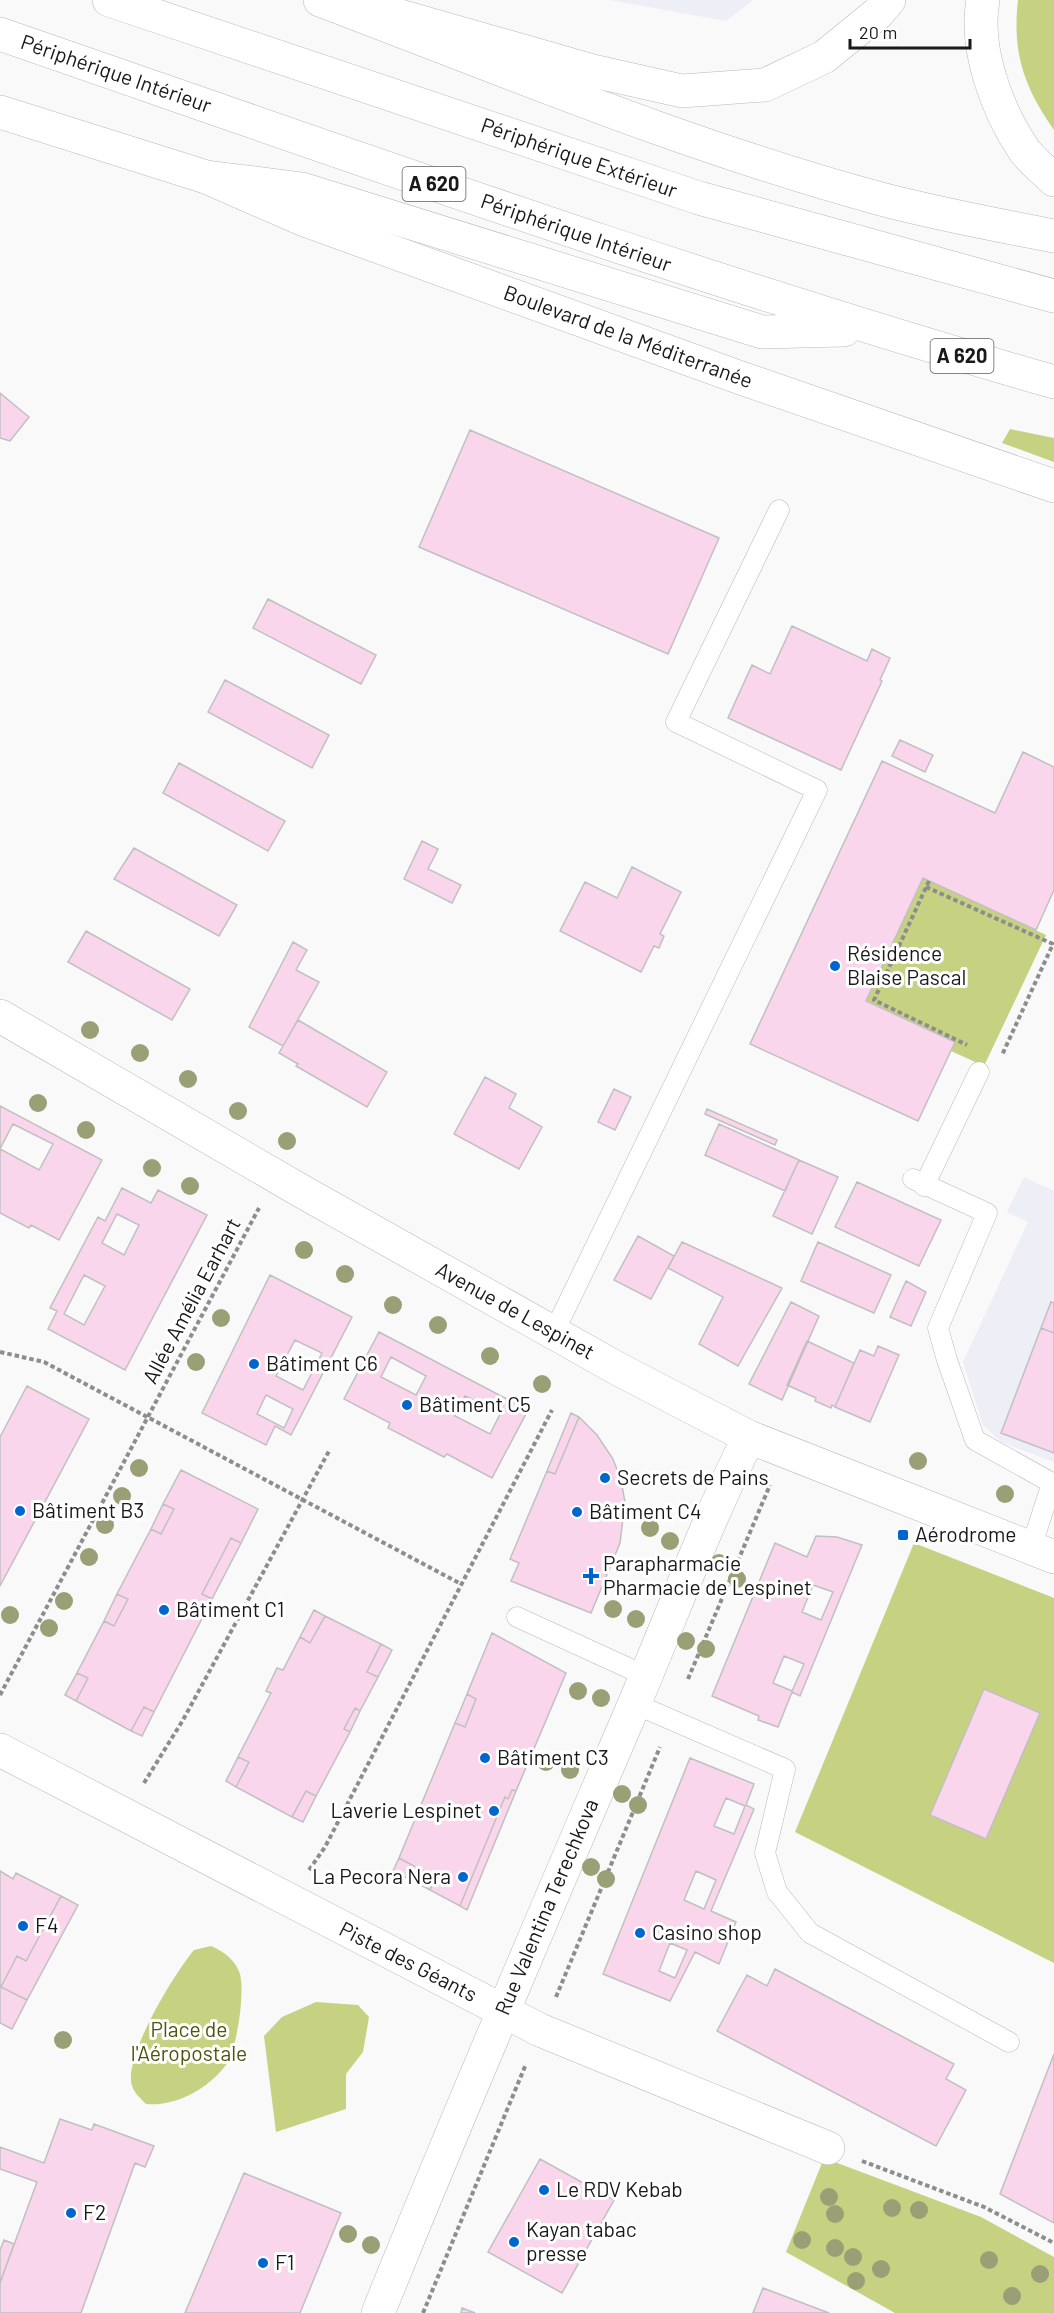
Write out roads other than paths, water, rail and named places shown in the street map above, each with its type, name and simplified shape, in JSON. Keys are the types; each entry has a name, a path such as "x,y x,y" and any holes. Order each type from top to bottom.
{"main road":[{"name":"Périphérique Extérieur","path":"109,0 699,198 1054,296"},
{"path":"320,0 637,121 784,169 882,199 1054,236"},
{"path":"340,0 433,23 593,71 682,91 765,85 824,57 878,13 889,0"},
{"path":"983,0 984,58 1000,106 1025,151 1054,180"},
{"name":"Périphérique Intérieur","path":"0,34 639,255 870,329 1054,382"},
{"path":"0,112 206,177 302,189 762,332 870,329"},
{"name":"Boulevard de la Méditerranée","path":"206,177 313,223 738,377 1054,486"},
{"name":"Avenue de Lespinet","path":"0,1016 285,1182 620,1370 749,1437 1042,1552"},
{"name":"Rue Valentina Terechkova","path":"378,2313 710,1518 749,1437"},
{"name":"Piste des Géants","path":"0,1750 540,2030 828,2148"}],"lane":[{"path":"554,1332 817,790 676,722 779,510"},
{"path":"979,1072 918,1183 987,1213 938,1328 946,1360 975,1440 1052,1483 1042,1552"},
{"path":"517,1617 640,1690 671,1719 786,1769 765,1853 777,1892 810,1933 1009,2042"}],"place":[{"name":"Résidence Blaise Pascal","path":"835,966"},
{"name":"Bâtiment C6","path":"254,1364"},
{"name":"Bâtiment C5","path":"407,1405"},
{"name":"Secrets de Pains","path":"605,1478"},
{"name":"Bâtiment B3","path":"20,1511"},
{"name":"Bâtiment C4","path":"577,1512"},
{"name":"Aérodrome","path":"903,1535"},
{"name":"Parapharmacie Pharmacie de Lespinet","path":"591,1576"},
{"name":"Bâtiment C1","path":"164,1610"},
{"name":"Bâtiment C3","path":"485,1758"},
{"name":"Laverie Lespinet","path":"494,1811"},
{"name":"La Pecora Nera","path":"463,1877"},
{"name":"F4","path":"23,1926"},
{"name":"Casino shop","path":"640,1933"},
{"name":"Le RDV Kebab","path":"544,2190"},
{"name":"F2","path":"71,2213"},
{"name":"Kayan tabac presse","path":"514,2242"},
{"name":"F1","path":"263,2263"}],"park label":[{"name":"Place de l'Aéropostale","path":"189,2042"}]}
